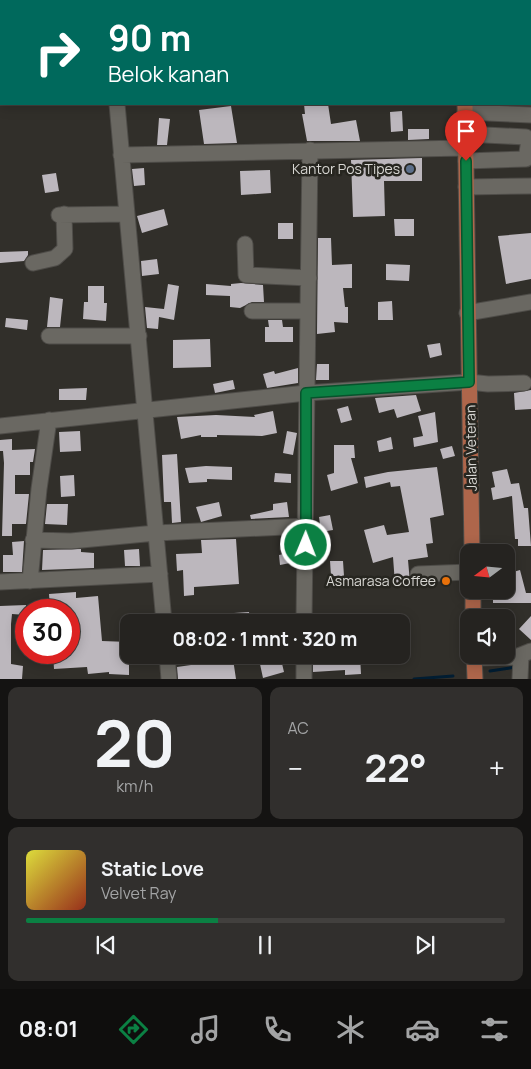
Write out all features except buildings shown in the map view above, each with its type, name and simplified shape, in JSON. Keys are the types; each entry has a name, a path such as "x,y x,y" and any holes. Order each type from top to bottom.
{"main road":[{"name":"Jalan Veteran","path":"465,108 472,544"},
{"path":"474,664 475,679"}],"street":[{"path":"117,105 163,614"},
{"path":"465,108 531,115"},
{"path":"121,155 465,148"},
{"path":"304,614 310,150"},
{"path":"466,187 531,186"},
{"path":"33,263 55,258 65,249 62,214 126,214"},
{"path":"245,244 246,275 309,278"},
{"path":"468,313 531,302"},
{"path":"252,311 308,311"},
{"path":"49,336 139,336"},
{"path":"0,426 306,393 469,382 488,384 524,383"},
{"path":"30,581 33,540 49,420"},
{"path":"33,540 71,541 156,533 306,526"},
{"path":"418,574 460,572"},
{"path":"0,582 160,574"},
{"path":"520,679 526,653"},
{"path":"168,664 169,679"},
{"path":"304,664 304,679"}],"waterway":[{"path":"490,671 516,667"},
{"path":"414,679 453,676"}],"place":[{"name":"Kantor Pos Tipes","path":"410,169"},
{"name":"Asmarasa Coffee","path":"446,581"}],"route":[{"path":"306,545 306,393 469,382 466,161"}]}
